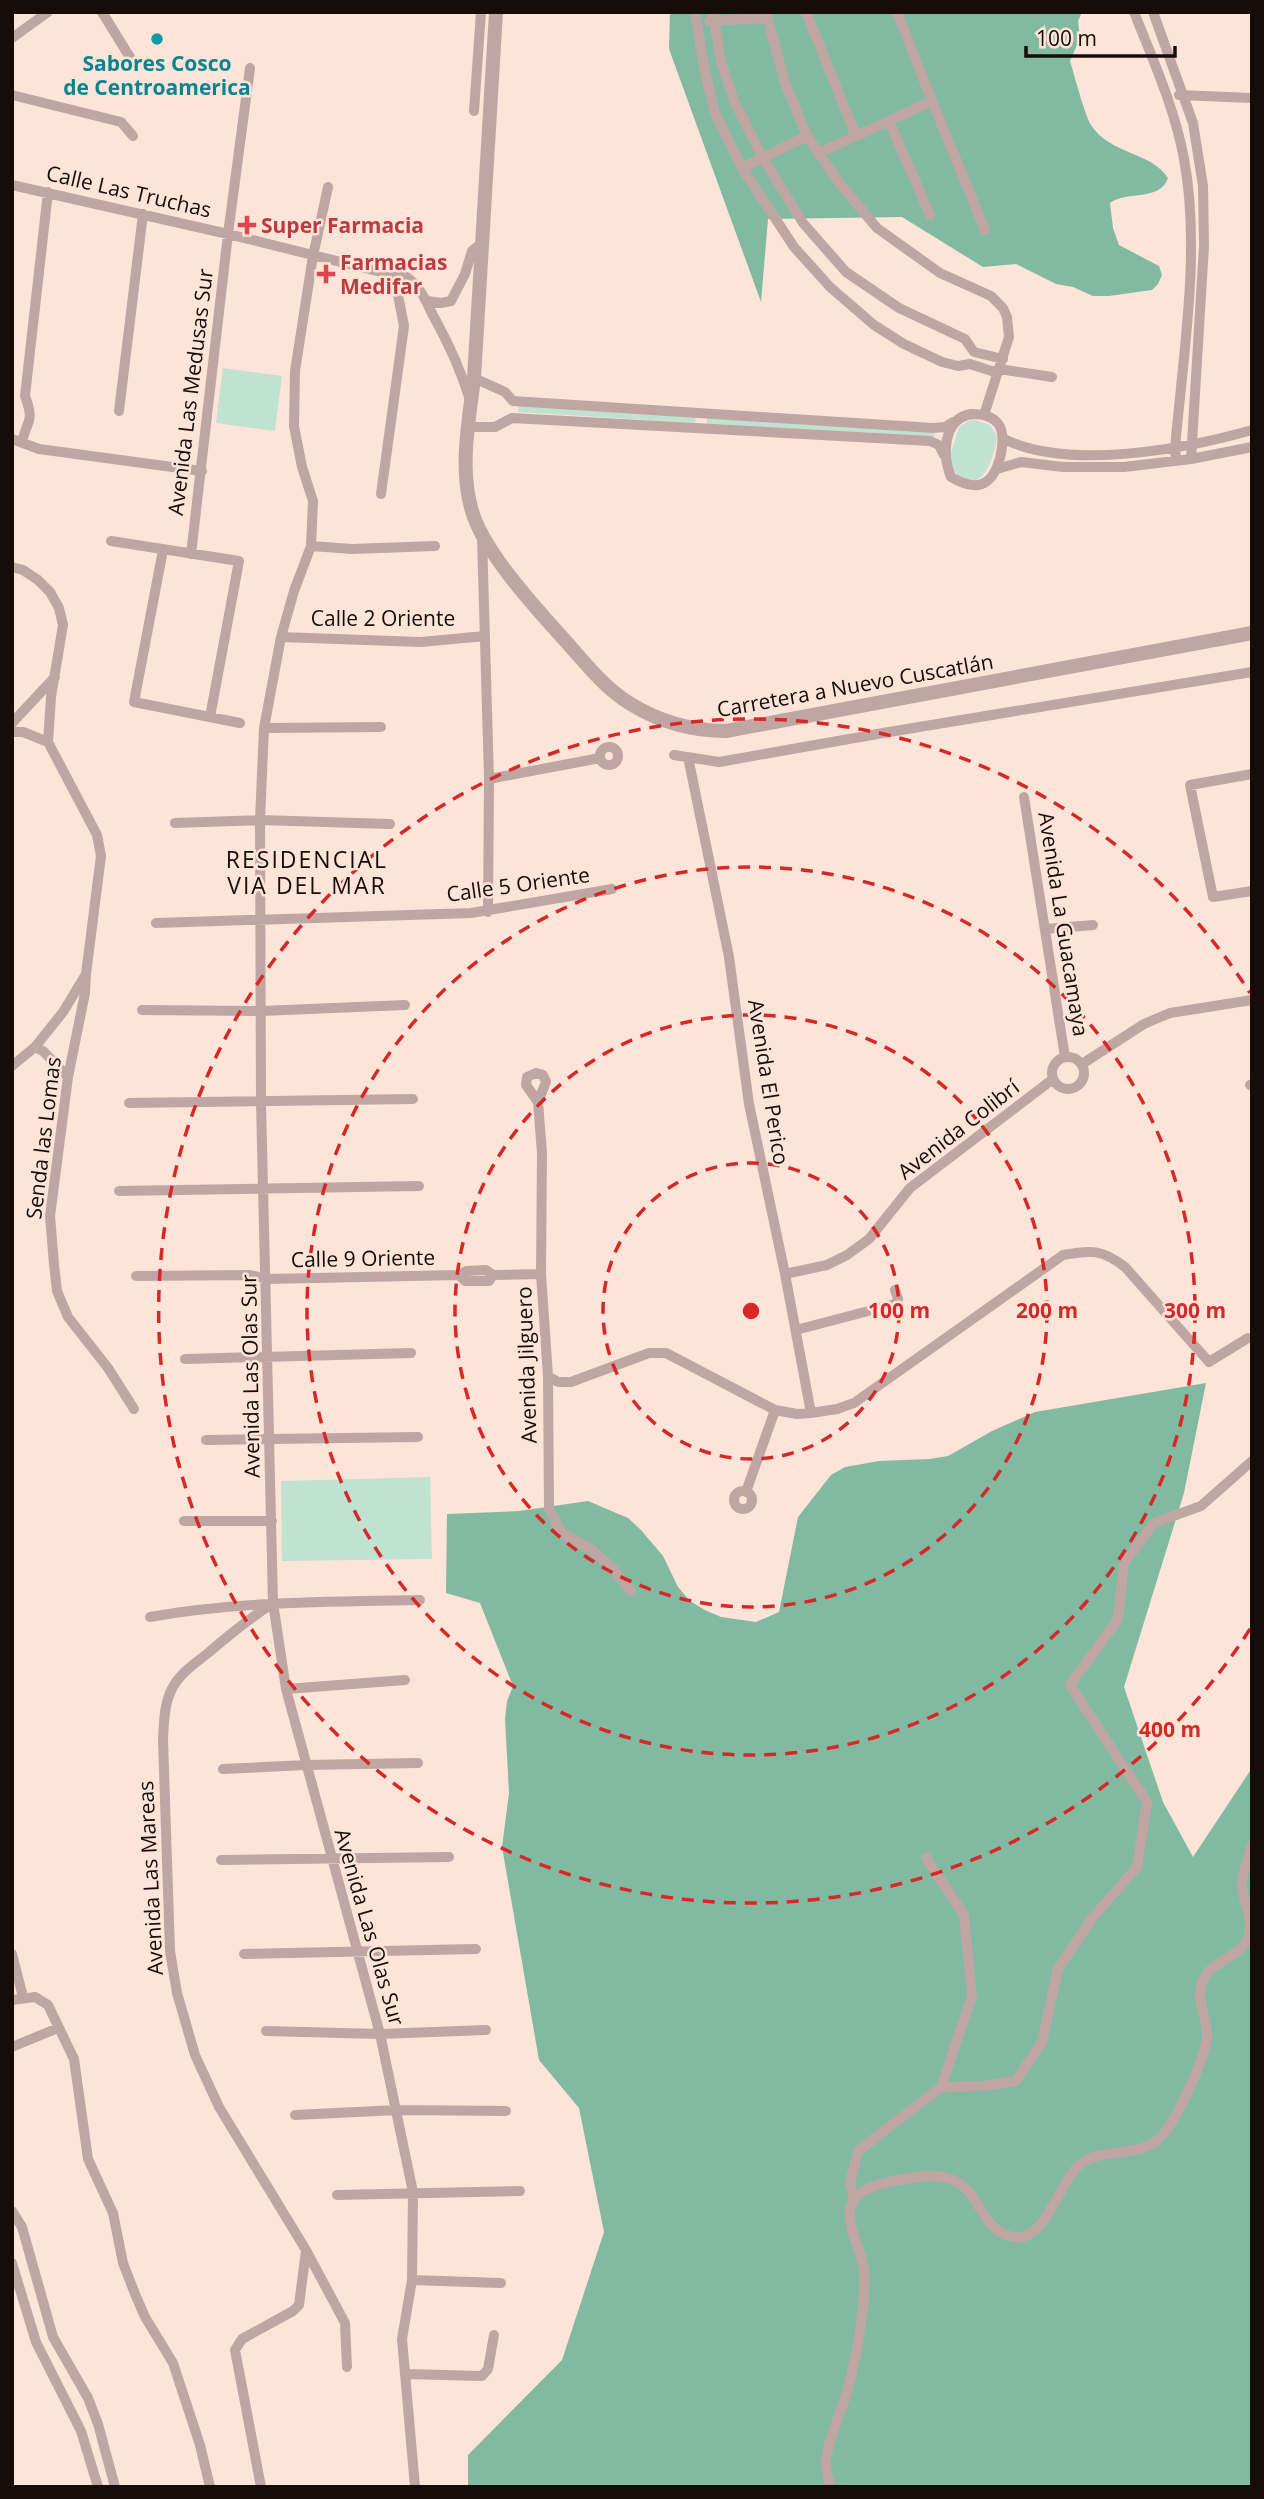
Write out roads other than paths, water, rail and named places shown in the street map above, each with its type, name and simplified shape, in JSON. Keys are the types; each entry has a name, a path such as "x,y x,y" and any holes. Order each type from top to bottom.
{"street":[{"path":"12,38 48,12"},
{"path":"102,12 131,59"},
{"path":"474,111 481,12"},
{"name":"Carretera a Nuevo Cuscatlán","path":"496,12 474,378 468,427 468,498 482,537 536,609 609,689 654,716 702,729 738,730 1252,633"},
{"path":"806,12 856,135"},
{"path":"897,12 985,230"},
{"path":"1134,12 1184,156 1192,220 1176,461"},
{"path":"1153,12 1192,123 1199,153 1205,219 1191,459"},
{"path":"984,415 1000,367 1009,337 1003,308 991,296 940,273 877,228 839,184 807,136 785,83 766,15 696,17 715,113 742,169 794,247 830,287 874,325 904,344 942,362 958,366 970,364 1000,367 1052,377"},
{"path":"713,16 721,62 734,101 763,158 803,223 846,272 899,308 964,339 974,352 1000,367"},
{"name":"Avenida Las Medusas Sur","path":"191,554 250,68"},
{"path":"12,94 121,122 133,136"},
{"path":"1165,95 1252,98"},
{"path":"819,153 932,101"},
{"path":"888,121 930,215"},
{"path":"742,169 807,136"},
{"name":"Calle Las Truchas","path":"12,185 382,272 398,273 408,278 428,301 433,316 454,354 471,403"},
{"name":"Avenida Las Olas Sur","path":"328,187 313,256 295,371 294,426 302,467 313,501 311,546 281,637 264,728 260,820 261,1102 273,1603 286,1689 380,2034 413,2192 412,2280 401,2339 415,2487"},
{"path":"48,192 25,396 30,407 31,420 17,441 39,449 202,471"},
{"path":"119,411 142,214"},
{"path":"428,301 451,301 465,274 472,251 482,243"},
{"path":"382,272 398,295 404,326 382,494"},
{"path":"830,287 846,272"},
{"path":"970,364 974,352"},
{"path":"474,378 505,393 513,401 512,418"},
{"path":"468,427 495,427 512,418 930,441 939,445 951,477 972,486 984,485 991,480 997,469 1004,439 1000,426 984,415 965,415 945,426 933,428 513,401"},
{"path":"703,428 704,413"},
{"path":"944,455 953,422"},
{"path":"1004,439 1020,447 1060,453 1124,455 1191,445 1252,430"},
{"path":"997,469 1021,462 1063,467 1124,467 1191,459 1252,447"},
{"path":"482,537 489,779 488,912"},
{"path":"111,541 239,561 210,717"},
{"path":"311,546 352,549 435,546"},
{"path":"163,550 134,702 240,723"},
{"path":"12,567 23,570 51,592 63,625 51,696 48,742 23,732 12,732"},
{"name":"Calle 2 Oriente","path":"281,637 421,642 485,636"},
{"path":"674,755 719,762 1252,672"},
{"path":"12,723 55,677"},
{"path":"264,728 381,727"},
{"name":"Senda las Lomas","path":"48,742 97,835 101,856 85,993 68,1077 50,1216 57,1291 68,1317 108,1368 134,1409"},
{"name":"Avenida El Perico","path":"688,757 729,957 749,1104 811,1413"},
{"path":"489,779 600,758"},
{"path":"1252,774 1191,785 1213,897 1252,891"},
{"name":"Avenida La Guacamaya","path":"1024,797 1065,1057"},
{"path":"175,823 260,820 390,824"},
{"name":"Calle 5 Oriente","path":"156,923 488,912 612,889"},
{"path":"1045,929 1093,925"},
{"path":"12,1066 35,1047 86,974"},
{"path":"1082,1064 1144,1024 1170,1013 1252,1000"},
{"path":"142,1010 262,1011 405,1005"},
{"path":"35,1047 68,1077"},
{"path":"1065,1057 1075,1058 1082,1064 1085,1074 1081,1084 1076,1087 1060,1087 1053,1079 1054,1065 1065,1057"},
{"name":"Avenida Colibrí","path":"785,1274 827,1265 869,1239 910,1188 1053,1079"},
{"path":"129,1103 413,1099"},
{"name":"Avenida Jilguero","path":"538,1102 542,1153 541,1274 548,1376 549,1509 562,1533 591,1549 614,1570 631,1591"},
{"path":"119,1191 419,1186"},
{"path":"548,1376 558,1382 570,1382 649,1353 666,1353 775,1410 797,1414 837,1409 855,1403 1063,1255 1091,1251 1111,1256 1125,1267 1209,1362 1248,1338"},
{"name":"Calle 9 Oriente","path":"136,1276 250,1275 267,1279 459,1275 465,1281 489,1281 494,1275 541,1274"},
{"path":"796,1330 895,1304 898,1299 895,1290"},
{"path":"185,1359 411,1353"},
{"path":"746,1492 775,1410"},
{"path":"206,1440 418,1437"},
{"path":"941,2087 984,2086 1016,2081 1042,2042 1058,1969 1093,1917 1137,1867 1147,1802 1070,1685 1118,1619 1124,1563 1154,1523 1201,1506 1252,1461"},
{"path":"184,1521 272,1521"},
{"path":"150,1617 200,1609 273,1603 420,1600"},
{"name":"Avenida Las Mareas","path":"273,1603 186,1671 175,1683 168,1698 163,1740 170,1951 177,1993 195,2055 219,2108 306,2250 345,2323 347,2367"},
{"path":"286,1689 405,1680"},
{"path":"223,1769 418,1763"},
{"path":"830,2487 826,2460 848,2388 863,2309 864,2272 861,2252 849,2224 850,2206 861,2193 883,2185 908,2179 943,2177 967,2190 995,2229 1010,2237 1023,2237 1035,2232 1043,2223 1063,2186 1079,2165 1104,2154 1150,2145 1160,2138 1171,2123 1205,2052 1207,2032 1200,1987 1204,1978 1218,1963 1242,1947 1249,1934 1242,1880 1252,1845"},
{"path":"221,1860 449,1857"},
{"path":"855,2201 850,2183 858,2151 941,2087 972,1996 964,1915 926,1858"},
{"path":"244,1954 476,1949"},
{"path":"12,1954 18,1999 35,1997 48,2005 74,2059 88,2159 113,2214 123,2263 135,2294 145,2317 173,2363 200,2445 209,2487"},
{"path":"12,2047 58,2028"},
{"path":"266,2031 380,2034 486,2030"},
{"path":"295,2115 397,2110 506,2111"},
{"path":"337,2195 520,2191"},
{"path":"12,2211 22,2227 53,2337 93,2411 115,2487"},
{"path":"261,2487 235,2350 242,2339 299,2305 306,2250"},
{"path":"12,2263 36,2342 81,2431 98,2487"},
{"path":"412,2280 501,2283"},
{"path":"405,2374 482,2376 488,2369 494,2335"},
{"path":"36,2342 53,2337"}],"place":[{"name":"Sabores Cosco de Centroamerica","path":"157,39"},
{"name":"Super Farmacia","path":"247,225"},
{"name":"Farmacias Medifar","path":"326,274"}],"district":[{"name":"RESIDENCIAL VIA DEL MAR","path":"307,872"}]}
